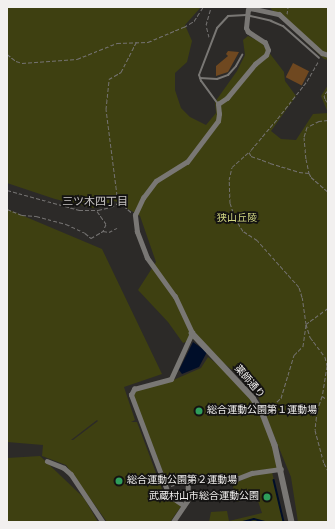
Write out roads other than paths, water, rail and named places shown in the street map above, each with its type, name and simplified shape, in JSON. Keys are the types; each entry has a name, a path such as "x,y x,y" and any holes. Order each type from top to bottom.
{"street":[{"path":"184,506 169,496 131,395 134,389 171,379 192,333 175,297 147,258 137,232 135,215 148,189 156,181 187,162 218,122 218,104 227,98 255,64 264,58 268,53 265,43 248,32 246,15 250,8 280,14 322,53 328,55"},
{"name":"薬師通り","path":"192,333 253,398 263,414 275,445 292,522"},
{"path":"47,461 64,468 71,474 104,522"},
{"path":"173,522 186,501 188,480 231,481 252,473 281,469"}],"lane":[{"path":"218,104 200,78 201,70 212,40 221,22 228,16 246,15 271,21 283,26 319,58"},
{"path":"200,78 217,79 228,75 236,66 242,55"}],"water":[{"path":"193,342 207,352 199,367 182,374 179,370"}],"waterway":[{"path":"274,480 284,522"},
{"path":"243,522 254,519 265,522"}],"place":[{"name":"総合運動公園第１運動場","path":"199,411"},
{"name":"総合運動公園第２運動場","path":"119,481"},
{"name":"武蔵村山市総合運動公園","path":"267,497"}],"district":[{"name":"三ツ木四丁目","path":"95,202"}],"park label":[{"name":"狭山丘陵","path":"237,219"}]}
